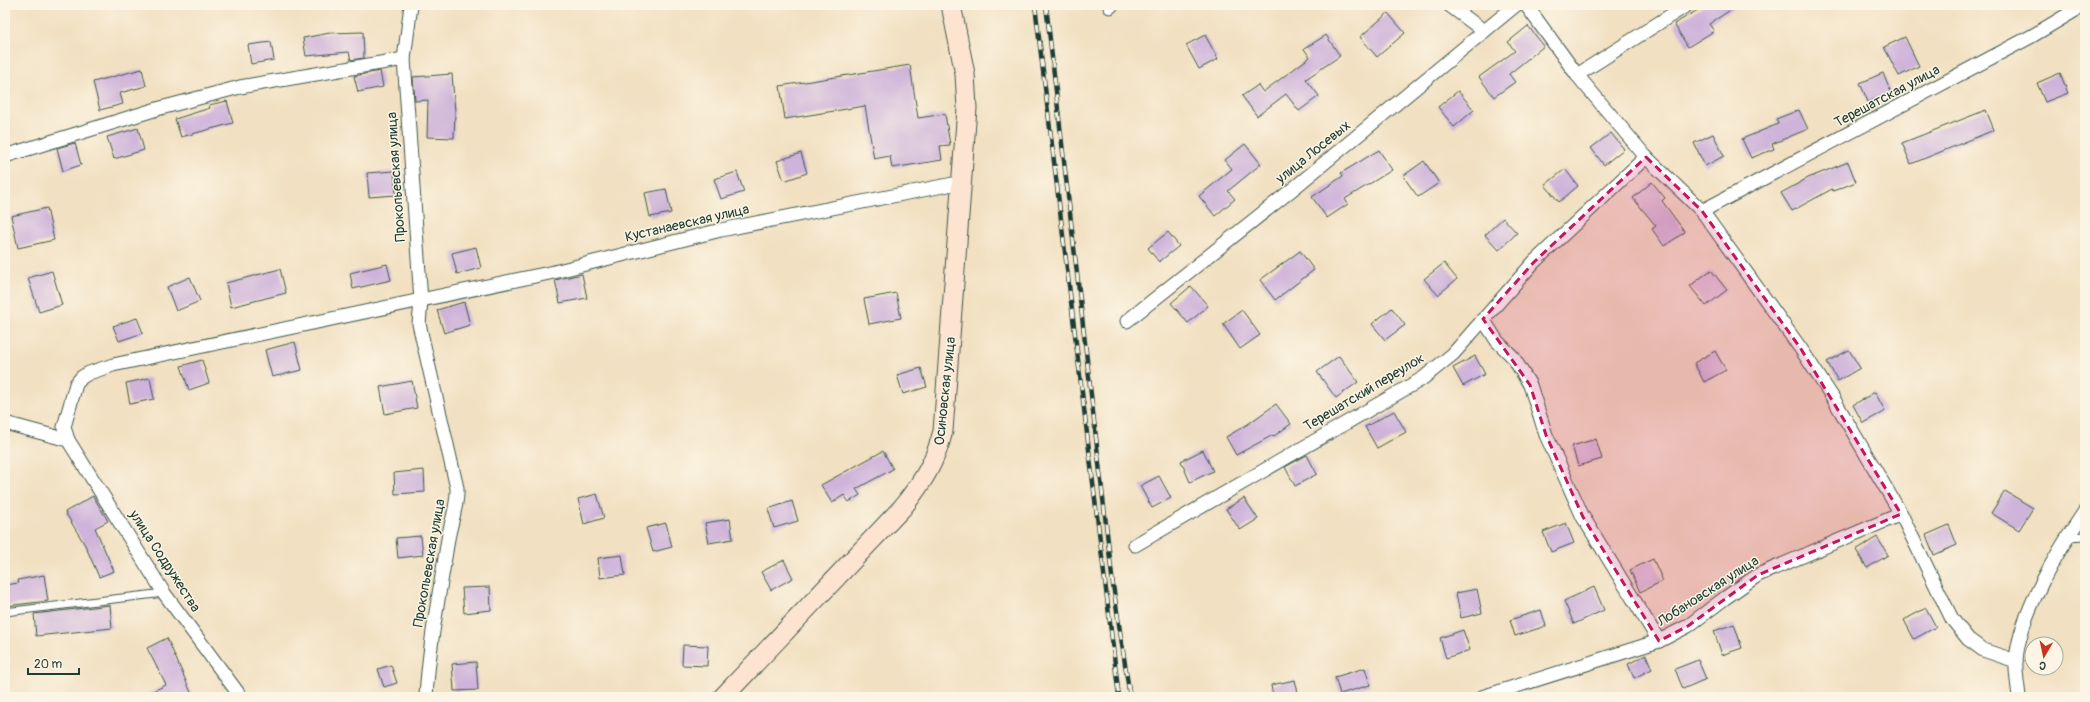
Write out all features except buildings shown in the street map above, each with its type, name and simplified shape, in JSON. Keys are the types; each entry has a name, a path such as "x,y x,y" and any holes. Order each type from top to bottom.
{"main road":[{"name":"Осиновская улица","path":"723,697 902,508 922,483 938,454 943,431 966,134 965,74 951,5"}],"street":[{"name":"Прокопьевская улица","path":"411,5 404,59 421,301 419,324 457,488 458,502 449,535 428,669 426,697"},
{"path":"1449,5 1484,31"},
{"name":"улица Лосевых","path":"1127,321 1294,188 1516,5"},
{"path":"1526,5 1577,75 1646,157 1702,211 1801,349 1833,398 1901,514 1952,619 1968,639 1983,650 2016,661"},
{"path":"1577,75 1687,5"},
{"name":"Терешатская улица","path":"1702,211 2032,36 2084,5"},
{"path":"5,156 157,109 240,87 404,59"},
{"name":"Терешатский переулок","path":"1135,545 1422,379 1453,354 1534,262 1646,157"},
{"name":"Кустанаевская улица","path":"68,440 64,427 76,384 82,377 89,373 113,365 554,272 721,230 962,182"},
{"path":"1483,319 1497,341 1513,357 1530,385 1546,435 1583,517 1659,641"},
{"path":"5,423 68,440"},
{"name":"улица Содружества","path":"68,440 164,593 241,697"},
{"path":"2019,697 2016,661 2022,630 2043,582 2067,537 2085,511"},
{"name":"Лобановская улица","path":"1482,697 1515,685 1659,641 1688,626 1758,575 1901,514"}],"lane":[{"path":"2067,537 2085,536"},
{"path":"5,612 164,593"}],"highlighted area":[{"path":"1646,157 1702,211 1801,349 1901,514 1758,575 1688,626 1659,641 1583,517 1546,435 1530,385 1483,319 1534,262"}],"railway":[{"path":"1035,5 1119,697"},
{"path":"1046,5 1113,585 1130,697"}]}
